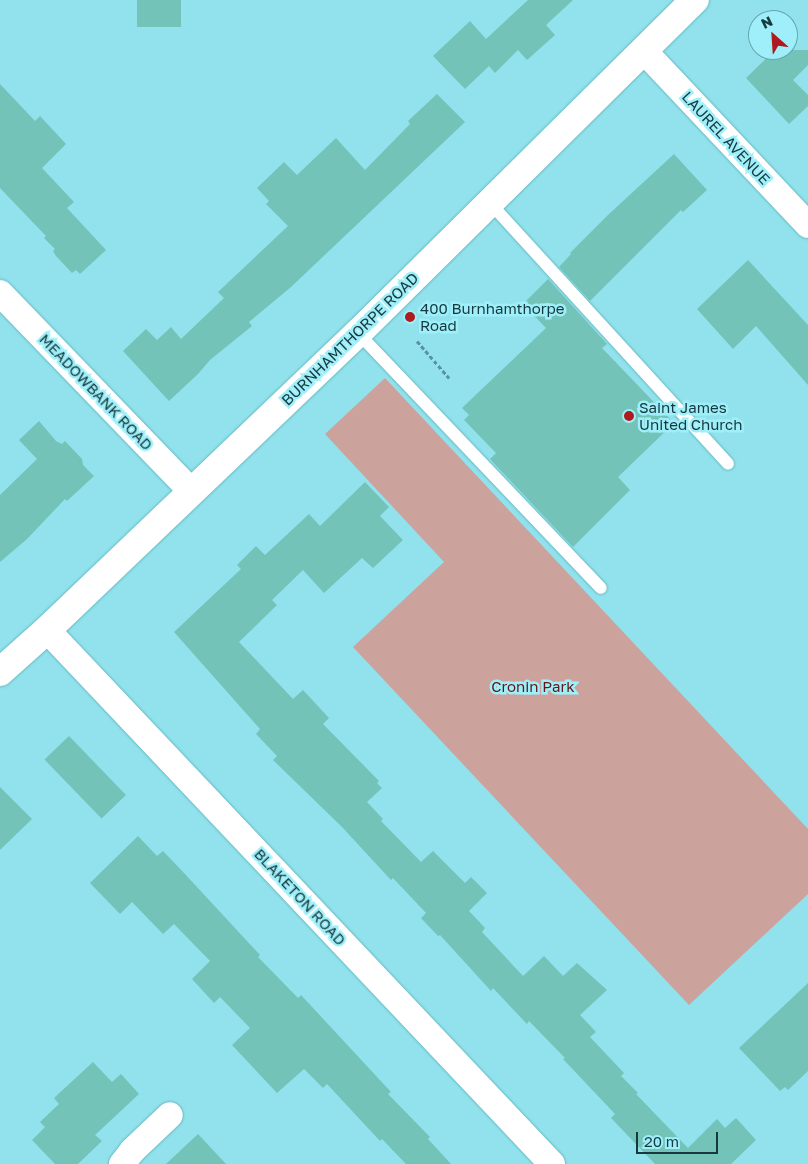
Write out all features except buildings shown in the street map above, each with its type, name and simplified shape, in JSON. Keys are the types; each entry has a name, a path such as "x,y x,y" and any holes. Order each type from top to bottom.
{"main road":[{"name":"BURNHAMTHORPE ROAD","path":"0,672 47,630 358,333 696,0"}],"street":[{"name":"LAUREL AVENUE","path":"644,51 808,225"},
{"name":"MEADOWBANK ROAD","path":"0,293 191,491"},
{"name":"BLAKETON ROAD","path":"47,630 552,1164"},
{"path":"122,1164 170,1115"}],"lane":[{"path":"490,203 728,464"},
{"path":"358,333 601,588"}],"path":[{"path":"417,341 449,378"}],"green space":[{"name":"Cronin Park","path":"385,378 808,829 808,894 689,1005 353,647 444,562 325,434"}],"place":[{"name":"400 Burnhamthorpe Road","path":"410,317"},
{"name":"Saint James United Church","path":"629,416"}]}
